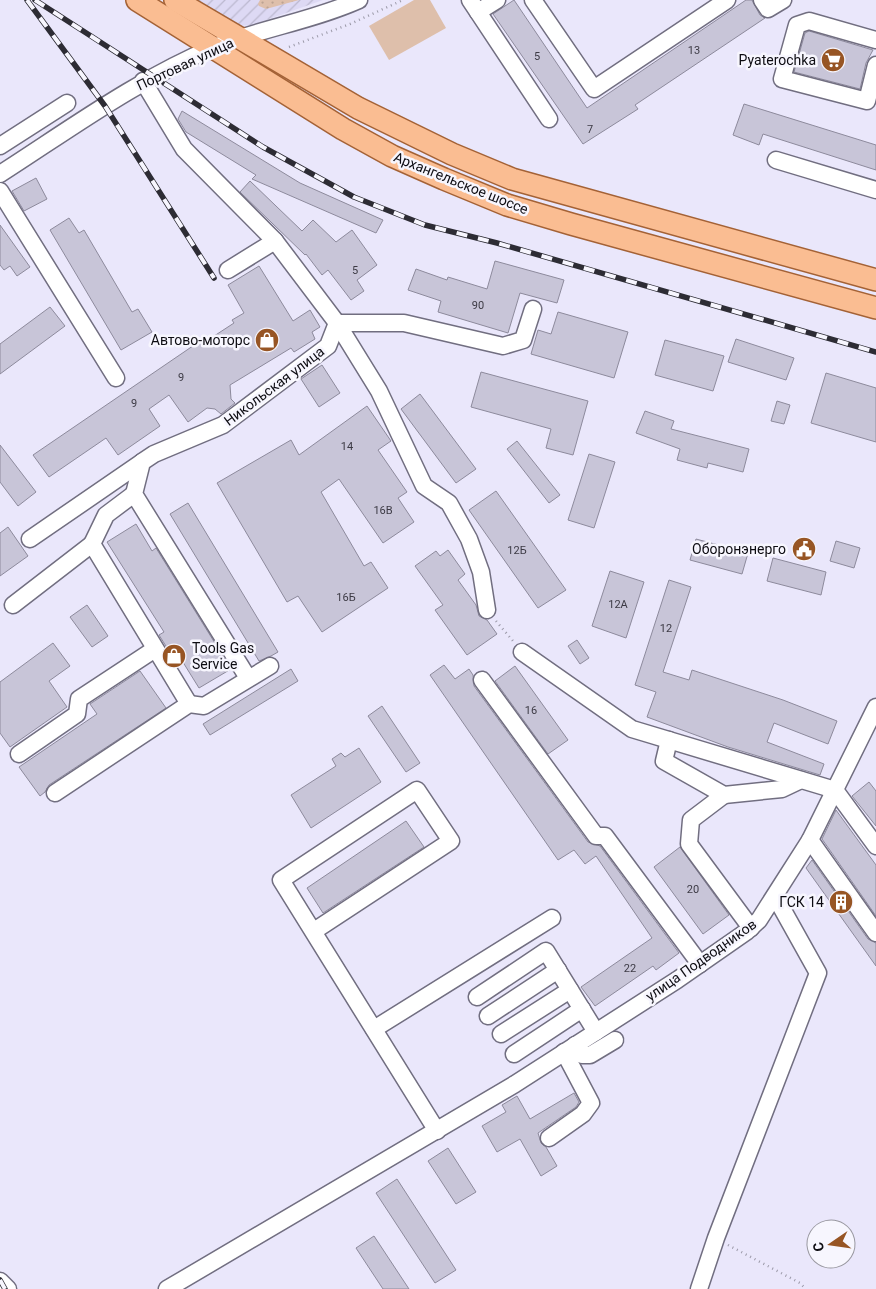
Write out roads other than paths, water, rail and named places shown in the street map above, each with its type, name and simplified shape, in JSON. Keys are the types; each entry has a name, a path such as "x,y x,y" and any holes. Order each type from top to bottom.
{"main road":[{"name":"Архангельское шоссе","path":"137,0 215,47 343,129 392,156 493,199 580,227 876,308"},
{"name":"Архангельское шоссе","path":"175,0 358,108 452,154 512,179 876,280"}],"street":[{"name":"Портовая улица","path":"0,174 143,81 215,47 310,20 359,0"},
{"path":"497,0 474,6 549,119"},
{"path":"533,0 594,89 726,0"},
{"path":"762,0 768,9 783,0"},
{"path":"876,40 809,21 797,25 782,79 867,101 876,65"},
{"path":"143,81 184,149 275,241 337,324 379,391 424,486 449,503 469,539 481,572 487,610"},
{"path":"18,162 3,144 67,104"},
{"path":"776,160 876,190"},
{"path":"0,191 116,378"},
{"path":"228,270 275,241"},
{"path":"337,324 404,322 502,346 523,340 533,308"},
{"name":"Никольская улица","path":"30,539 154,454 223,425 328,346 337,324"},
{"path":"13,605 92,544 106,515 134,494 142,462"},
{"path":"134,494 248,678"},
{"path":"92,544 189,704"},
{"path":"19,754 77,714 78,699 155,649"},
{"path":"522,652 632,729 834,790 876,846"},
{"path":"55,793 189,704 204,706 270,666"},
{"path":"482,680 596,836 605,836 700,964"},
{"name":"улица Подводников","path":"167,1289 515,1084 700,964 750,928 759,920 810,840 876,707"},
{"path":"669,740 664,761 724,795"},
{"path":"750,928 689,844 691,820 724,795 782,789 801,780"},
{"path":"314,932 451,842 417,790 280,880 437,1131"},
{"path":"810,840 876,933"},
{"path":"699,1289 716,1238 818,973 775,896"},
{"path":"374,1029 552,918"},
{"path":"476,997 546,951 596,1032"},
{"path":"488,1016 558,970"},
{"path":"501,1034 570,990"},
{"path":"514,1054 582,1009"},
{"path":"570,1049 582,1055 590,1055 615,1040"},
{"path":"549,1138 583,1114 591,1103 570,1049"},
{"path":"0,1281 8,1289"}],"railway":[{"path":"27,0 105,106 214,278"},
{"path":"35,0 263,147 354,197 425,225 497,243 876,352"},
{"path":"0,1280 5,1289"}],"place":[{"name":"Pyaterochka","path":"833,60"},
{"name":"Автово-моторс","path":"267,340"},
{"name":"Оборонэнерго","path":"804,549"},
{"name":"Tools Gas Service","path":"174,656"},
{"name":"ГСК 14","path":"841,902"}]}
